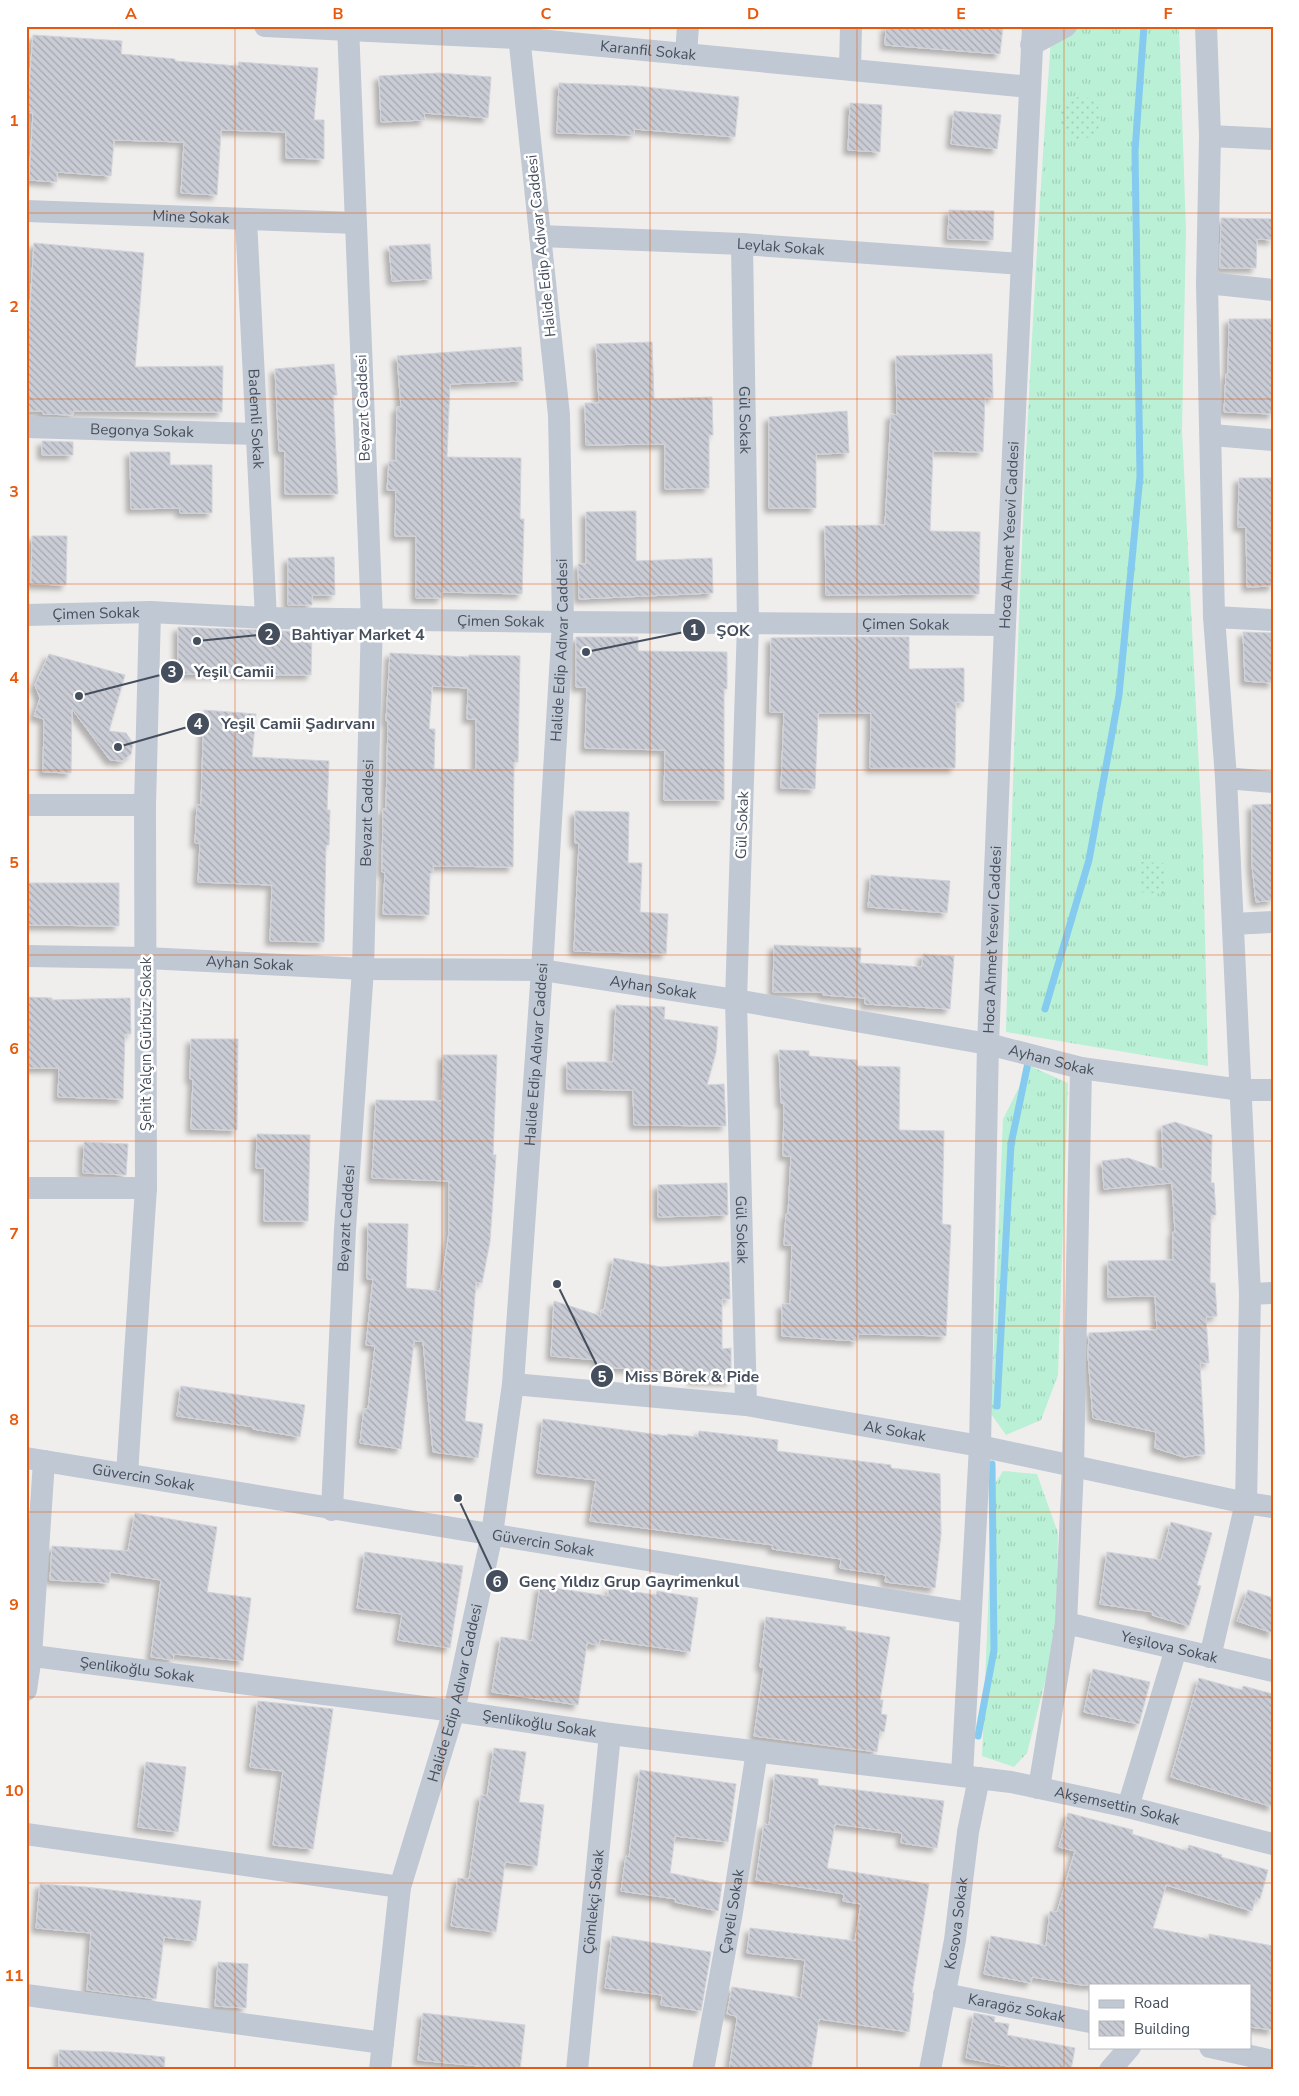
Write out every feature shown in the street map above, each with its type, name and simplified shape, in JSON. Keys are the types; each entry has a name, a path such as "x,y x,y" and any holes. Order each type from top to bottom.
{"street":[{"name":"Karanfil Sokak","path":"265,26 518,32 686,54 1030,87"},
{"path":"686,54 688,26"},
{"path":"850,26 850,69"},
{"path":"1032,36 1066,26"},
{"path":"1206,26 1210,136 1207,283 1212,435 1214,617 1226,778 1250,1294 1246,1503 1210,1657"},
{"name":"Beyazıt Caddesi","path":"332,1510 345,1229 363,969 372,619 348,28"},
{"name":"Halide Edip Adıvar Caddesi","path":"380,2070 400,1886 454,1711 492,1534 513,1384 542,970 564,622 559,414 518,32"},
{"name":"Hoca Ahmet Yesevi Caddesi","path":"980,1446 988,1044 1004,625 1032,36"},
{"path":"1210,136 1273,139"},
{"name":"Mine Sokak","path":"26,211 356,223"},
{"name":"Bademli Sokak","path":"246,219 266,618"},
{"name":"Leylak Sokak","path":"540,236 742,244 1022,264"},
{"name":"Gül Sokak","path":"742,244 748,624 736,1000 746,1405"},
{"path":"1207,283 1273,290"},
{"name":"Begonya Sokak","path":"26,426 257,434"},
{"path":"1212,435 1273,440"},
{"name":"Çimen Sokak","path":"26,615 150,612 266,618 1004,625"},
{"name":"Şehit Yalçın Gürbüz Sokak","path":"127,1474 146,1188 145,806 150,612"},
{"path":"1214,617 1273,620"},
{"path":"1226,778 1273,782"},
{"path":"26,805 145,806"},
{"path":"1233,924 1273,922"},
{"name":"Ayhan Sokak","path":"26,956 146,958 363,969 542,970 736,1000 988,1044 1081,1068 1241,1090 1273,1090"},
{"path":"1039,1788 1066,1624 1073,1466 1081,1068"},
{"path":"26,1188 146,1188"},
{"path":"1250,1294 1273,1293"},
{"name":"Ak Sokak","path":"513,1384 746,1405 980,1446 1246,1503 1273,1507"},
{"name":"Kosova Sokak","path":"930,2070 955,1940 968,1832 971,1777 970,1613 980,1446"},
{"path":"26,1690 29,1656 35,1459"},
{"name":"Güvercin Sokak","path":"35,1459 332,1510 492,1534 970,1613"},
{"name":"Yeşilova Sokak","path":"1066,1624 1273,1671"},
{"path":"1128,1807 1176,1649"},
{"name":"Şenlikoğlu Sokak","path":"29,1656 454,1711 610,1734 971,1777"},
{"name":"Çömlekçi Sokak","path":"577,2070 610,1734"},
{"name":"Çayeli Sokak","path":"703,2070 732,1912 757,1751"},
{"name":"Akşemsettin Sokak","path":"971,1777 1039,1788 1128,1807 1273,1844"},
{"path":"26,1834 400,1886"},
{"name":"Karagöz Sokak","path":"944,1994 1089,2022"},
{"path":"26,1995 383,2043"},
{"path":"1110,2070 1129,2048"},
{"path":"1215,2048 1273,2060"}],"green space":[{"path":"1052,26 1179,26 1186,231 1182,431 1203,847 1208,1066 1006,1032 1023,529 1035,277"},
{"path":"1080,97 1095,103 1101,118 1095,133 1080,139 1065,133 1059,118 1065,103"},
{"path":"1141,862 1166,863 1164,894 1139,892"},
{"path":"1030,1066 1068,1083 1058,1375 1041,1420 1006,1435 991,1414 1003,1119"},
{"path":"1003,1471 1037,1474 1058,1533 1056,1638 1027,1753 1014,1767 982,1756 993,1487"}],"building":[{"path":"886,26 1003,26 1000,54 885,45"},
{"path":"33,35 122,41 121,54 175,59 175,61 238,66 239,62 318,68 314,120 324,120 324,159 286,158 286,132 221,130 217,195 181,193 184,142 114,140 111,176 57,172 57,182 29,180 33,113 27,112"},
{"path":"439,73 491,77 488,118 424,113 425,120 381,122 379,76"},
{"path":"559,83 636,86 739,97 735,137 634,129 634,135 557,133"},
{"path":"850,103 882,105 880,152 848,150"},
{"path":"954,111 1001,115 997,149 951,144"},
{"path":"949,210 994,211 993,240 948,239"},
{"path":"1221,218 1273,219 1273,240 1257,239 1256,268 1220,268"},
{"path":"34,243 144,253 135,367 223,366 222,412 73,411 73,415 43,414 43,411 26,411 26,370"},
{"path":"430,244 432,279 392,281 389,246"},
{"path":"1229,319 1273,319 1273,414 1224,412 1226,374 1228,374"},
{"path":"652,342 654,399 712,397 713,435 709,435 709,488 665,489 665,444 586,445 585,403 599,403 596,344"},
{"path":"521,347 523,381 450,384 447,457 521,458 520,519 524,519 522,594 442,592 442,598 416,598 416,536 395,536 396,490 387,490 389,461 396,461 397,407 401,407 397,356"},
{"path":"992,354 993,398 985,398 983,452 933,451 930,531 980,532 979,594 826,595 825,526 885,525 891,414 897,415 896,356"},
{"path":"334,364 337,395 333,395 338,494 285,494 285,451 279,451 275,369"},
{"path":"847,411 849,453 816,454 816,508 769,508 769,417"},
{"path":"42,441 73,442 73,455 42,455"},
{"path":"130,452 170,452 170,465 212,465 212,513 180,513 180,508 131,509"},
{"path":"1239,478 1273,478 1273,586 1247,587 1246,527 1238,527"},
{"path":"636,511 636,561 712,558 713,593 579,599 578,564 586,564 586,512"},
{"path":"32,536 67,536 66,585 31,584"},
{"path":"334,557 335,595 312,595 312,605 288,605 288,558"},
{"path":"178,627 312,632 311,675 178,674"},
{"path":"1243,632 1273,633 1273,683 1245,681"},
{"path":"576,637 638,637 638,651 727,652 727,689 724,689 724,800 664,800 665,750 585,748 587,687 576,687"},
{"path":"909,637 909,669 964,668 964,702 956,702 955,768 870,768 871,713 818,713 815,789 781,788 784,712 770,712 771,638"},
{"path":"390,653 469,657 469,655 520,656 518,762 514,762 513,867 433,866 433,873 430,873 429,915 383,914 385,872 382,872 383,809 386,809 388,721 386,721","holes":["432,686 468,688 467,719 476,719 476,770 434,769 435,729 429,729"]},
{"path":"49,654 125,675 109,731 126,733 133,743 131,754 122,761 110,760 72,709 71,773 43,772 44,719 34,716 40,698 35,685"},
{"path":"204,710 256,714 252,757 329,761 327,810 330,810 329,845 326,845 324,942 270,941 272,885 198,882 200,843 195,843 197,805 201,805"},
{"path":"1273,804 1273,900 1256,902 1252,865 1252,805"},
{"path":"575,811 629,812 628,863 642,863 640,912 668,914 666,954 574,951 579,843 575,843"},
{"path":"871,875 950,881 947,913 868,907"},
{"path":"26,883 119,883 119,926 26,925"},
{"path":"774,945 861,948 860,963 922,967 923,954 954,956 950,1009 865,1004 865,998 823,995 823,992 773,992"},
{"path":"26,997 52,998 52,1000 130,998 131,1034 125,1034 123,1099 58,1097 59,1068 26,1068"},
{"path":"616,1005 665,1007 664,1019 718,1027 716,1052 707,1085 724,1084 726,1126 634,1125 633,1090 567,1089 567,1062 613,1062"},
{"path":"191,1039 238,1039 237,1130 191,1129 193,1079 190,1079"},
{"path":"779,1050 809,1051 809,1056 857,1060 857,1066 900,1067 899,1130 944,1131 942,1224 951,1225 946,1336 858,1334 857,1341 782,1336 782,1304 790,1304 792,1245 784,1245 786,1214 788,1214 791,1156 783,1156 784,1103 781,1103"},
{"path":"443,1055 497,1055 493,1155 496,1155 490,1241 482,1283 476,1282 465,1421 483,1424 478,1458 433,1452 423,1341 414,1341 401,1449 360,1443 364,1409 368,1409 375,1346 366,1345 373,1279 367,1279 368,1223 408,1224 406,1288 440,1291 449,1233 449,1181 372,1178 376,1100 442,1101"},
{"path":"1175,1122 1212,1135 1211,1183 1214,1183 1216,1215 1211,1215 1210,1283 1215,1283 1217,1316 1206,1317 1209,1363 1200,1363 1205,1454 1184,1457 1155,1448 1156,1432 1093,1418 1088,1355 1089,1333 1157,1330 1155,1296 1108,1297 1108,1261 1173,1260 1173,1232 1175,1232 1172,1183 1104,1189 1102,1161 1128,1158 1163,1170 1162,1126"},
{"path":"257,1134 310,1135 308,1221 264,1221 265,1168 256,1168"},
{"path":"84,1142 128,1144 126,1175 83,1173"},
{"path":"727,1183 728,1215 658,1217 658,1185"},
{"path":"614,1258 661,1267 729,1262 730,1299 722,1299 722,1349 731,1348 731,1381 692,1380 692,1372 598,1367 598,1360 551,1356 554,1301 601,1316 601,1310 604,1310"},
{"path":"181,1386 305,1405 300,1437 253,1429 254,1427 177,1416"},
{"path":"543,1419 667,1436 668,1434 698,1437 699,1431 778,1440 777,1451 891,1465 891,1468 940,1474 941,1534 935,1588 885,1582 886,1575 840,1568 841,1559 772,1549 773,1545 590,1521 596,1480 537,1473"},
{"path":"135,1513 217,1527 207,1592 251,1598 243,1661 174,1654 173,1660 151,1657 161,1580 110,1572 109,1583 50,1580 52,1546 128,1551"},
{"path":"1171,1522 1212,1533 1197,1585 1201,1586 1189,1626 1152,1615 1153,1612 1100,1604 1107,1552 1161,1560"},
{"path":"365,1552 463,1566 450,1648 398,1640 402,1614 357,1608"},
{"path":"540,1586 608,1596 609,1588 656,1595 657,1591 698,1598 690,1652 600,1639 599,1645 587,1643 578,1705 492,1692 501,1637 532,1641"},
{"path":"1248,1590 1273,1598 1273,1633 1237,1621"},
{"path":"766,1617 846,1627 845,1630 890,1637 880,1700 883,1700 881,1714 887,1715 884,1732 880,1731 877,1752 754,1736 764,1667 760,1667"},
{"path":"1093,1669 1150,1682 1139,1724 1084,1712"},
{"path":"1199,1678 1242,1690 1243,1686 1273,1694 1273,1807 1171,1777"},
{"path":"258,1701 333,1709 313,1849 273,1845 283,1771 250,1767"},
{"path":"494,1748 526,1752 519,1802 544,1805 537,1866 505,1862 496,1932 451,1926 458,1878 469,1879 481,1795 487,1796"},
{"path":"146,1762 186,1767 178,1832 138,1827"},
{"path":"640,1770 736,1784 728,1842 675,1836 670,1873 722,1884 718,1911 675,1902 676,1899 621,1891 626,1856 629,1857"},
{"path":"775,1774 818,1779 818,1785 944,1801 937,1848 901,1843 902,1833 835,1824 827,1868 929,1884 912,1993 914,1993 909,2032 819,2019 811,2070 729,2070 737,2020 736,2016 727,2014 732,1987 801,1998 805,1960 747,1953 750,1928 855,1941 861,1904 843,1901 844,1894 756,1880 764,1824 769,1825"},
{"path":"1068,1813 1133,1830 1132,1834 1187,1851 1189,1845 1222,1855 1221,1857 1268,1870 1260,1899 1256,1897 1252,1911 1166,1885 1153,1928 1209,1939 1209,1934 1273,1946 1273,2030 1252,2027 1252,1984 1082,1985 1032,1977 1031,1983 984,1974 991,1936 1046,1946 1050,1911 1057,1912 1075,1851 1059,1847"},
{"path":"40,1884 86,1887 201,1901 196,1941 164,1937 156,1999 87,1990 91,1933 36,1928"},
{"path":"612,1936 711,1952 701,2011 661,2005 662,1995 605,1988"},
{"path":"218,1962 248,1964 246,2008 215,2006"},
{"path":"423,2013 525,2025 520,2070 478,2070 479,2066 418,2060"},
{"path":"974,2013 995,2017 994,2022 1009,2024 1007,2035 1075,2048 1071,2070 1028,2070 966,2058"},
{"path":"59,2050 165,2057 164,2070 59,2070"}],"waterway":[{"path":"1045,1009 1089,860 1119,695 1140,476 1135,151 1144,26"},
{"path":"997,1406 1011,1144 1029,1058"},
{"path":"978,1736 994,1650 992,1464"}],"place":[{"name":"Bahtiyar Market 4","path":"197,641"},
{"name":"ŞOK","path":"586,652"},
{"name":"Yeşil Camii","path":"79,696"},
{"name":"Yeşil Camii Şadırvanı","path":"118,747"},
{"name":"Miss Börek & Pide","path":"557,1284"},
{"name":"Genç Yıldız Grup Gayrimenkul","path":"458,1498"}]}
